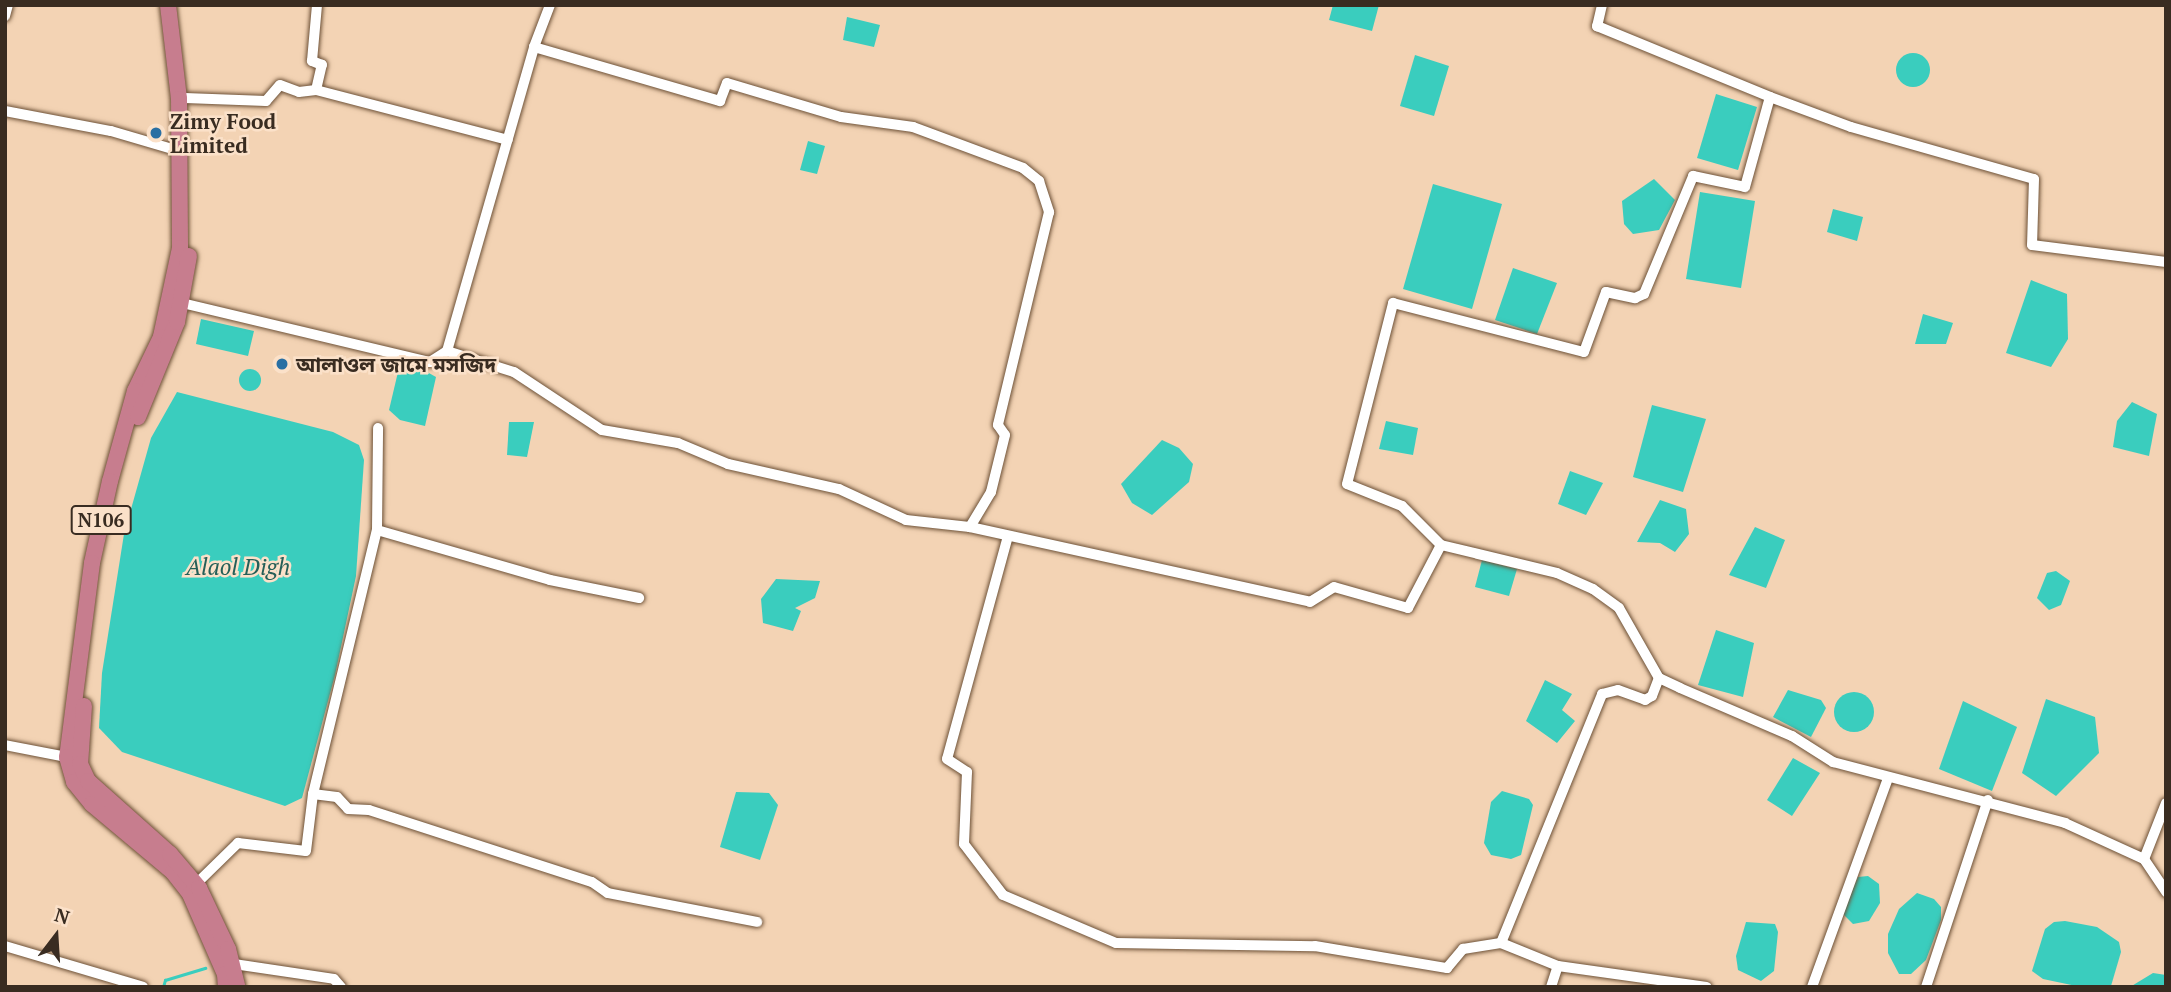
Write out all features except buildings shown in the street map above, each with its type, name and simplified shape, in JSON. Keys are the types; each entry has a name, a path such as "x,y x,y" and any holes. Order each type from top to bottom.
{"highway":[{"name":"N106","path":"168,5 179,99 180,248 172,297 161,337 135,391 110,481 92,563 67,757 74,782 92,804 173,872 190,894 225,974 226,987"},
{"name":"N106","path":"179,5 190,245 183,303 139,413 113,503 97,593 80,764 96,792 165,849 196,884 234,964 237,987"}],"street":[{"path":"5,16 8,5"},
{"path":"316,90 322,65 312,61 317,5"},
{"path":"183,303 430,362 447,351 534,47 550,5"},
{"path":"1602,5 1597,26 1770,97 1851,127 2034,179 2032,245 2166,262"},
{"path":"534,47 720,101 727,83 841,117 913,127 1023,168 1039,181 1049,212 998,425 1005,435 991,492 970,527"},
{"path":"185,99 266,101 280,85 299,92 316,90 508,139"},
{"path":"1770,97 1745,187 1693,176 1644,294 1634,298 1606,292 1584,352 1393,303 1347,484 1402,506 1441,545 1557,573 1593,589 1619,608 1659,678 1792,736 1832,762 1888,778 1988,800 2065,823 2144,859 2166,892"},
{"path":"5,111 111,131 178,151"},
{"path":"447,351 513,372 602,430 678,443 728,464 839,489 906,520 970,527 1310,602 1334,587 1408,608 1441,545"},
{"path":"196,884 238,843 306,850 313,794 377,530 378,428"},
{"path":"377,530 550,580 639,598"},
{"path":"1008,536 947,759 967,772 964,844 1003,895 1116,943 1315,946 1447,968 1463,949 1501,943 1558,965 1707,987"},
{"path":"1501,943 1602,694 1618,690 1645,699 1653,696 1659,678"},
{"path":"5,745 67,757"},
{"path":"1812,987 1888,778"},
{"path":"313,794 337,797 348,809 369,810 592,882 608,893 757,922"},
{"path":"1926,987 1988,800"},
{"path":"2144,859 2166,803"},
{"path":"5,946 143,987"},
{"path":"234,964 334,979 341,987"},
{"path":"1551,987 1558,965"}],"water":[{"path":"1333,5 1379,5 1372,31 1329,20"},
{"path":"847,17 880,25 874,47 843,40"},
{"path":"1913,53 1925,58 1930,70 1925,82 1913,87 1901,82 1896,70 1901,58"},
{"path":"1415,55 1449,66 1434,116 1400,106"},
{"path":"1716,94 1757,107 1738,170 1697,158"},
{"path":"808,141 825,146 817,174 800,170"},
{"path":"1654,179 1675,200 1659,230 1633,234 1624,224 1622,201"},
{"path":"1433,184 1502,204 1472,309 1403,289"},
{"path":"1700,192 1755,201 1741,288 1686,279"},
{"path":"1833,209 1863,217 1857,241 1827,232"},
{"path":"1513,268 1557,283 1537,334 1495,320"},
{"path":"2031,280 2067,294 2068,339 2051,367 2006,353"},
{"path":"1923,314 1953,323 1946,344 1915,344"},
{"path":"201,319 254,331 248,356 196,344"},
{"path":"418,367 436,377 425,426 400,420 389,410 398,372"},
{"path":"250,369 258,372 261,380 258,388 250,391 242,388 239,380 242,372"},
{"name":"Alaol Digh","path":"177,392 333,432 359,445 364,460 356,576 335,675 302,798 285,806 122,752 99,728 102,673 124,534 151,438"},
{"path":"2132,402 2157,414 2149,456 2113,447 2117,421"},
{"path":"1652,405 1706,419 1683,492 1633,477"},
{"path":"1386,421 1418,428 1413,455 1379,449"},
{"path":"509,422 534,422 527,457 507,455"},
{"path":"1162,440 1179,448 1193,464 1189,482 1152,515 1132,503 1121,484"},
{"path":"1570,471 1603,483 1586,515 1558,504"},
{"path":"1660,500 1686,509 1689,534 1675,552 1660,543 1637,542"},
{"path":"1755,527 1785,540 1766,588 1729,575"},
{"path":"1482,560 1517,569 1509,596 1475,587"},
{"path":"2056,571 2070,581 2061,605 2049,610 2037,598 2047,573"},
{"path":"776,579 820,581 815,598 795,608 801,611 793,631 763,623 761,599"},
{"path":"1716,630 1754,643 1743,697 1698,685"},
{"path":"1545,680 1572,694 1562,710 1575,721 1557,743 1526,721"},
{"path":"1788,690 1821,700 1826,708 1811,737 1773,717"},
{"path":"1854,692 1862,693 1868,698 1873,704 1873,720 1868,726 1862,731 1854,732 1846,731 1840,726 1835,720 1834,712 1835,704 1840,698 1846,693"},
{"path":"2046,699 2095,717 2099,753 2056,796 2022,773"},
{"path":"1963,701 2017,727 1992,791 1939,769"},
{"path":"1793,758 1820,773 1792,816 1767,800"},
{"path":"1502,791 1529,799 1533,805 1521,855 1511,859 1491,855 1484,843 1491,802"},
{"path":"736,792 769,793 778,805 760,860 720,847"},
{"path":"1868,876 1879,884 1880,903 1869,921 1853,924 1842,913 1858,877"},
{"path":"1917,893 1934,899 1941,907 1941,920 1926,960 1911,974 1899,974 1888,953 1888,934 1899,909"},
{"path":"2065,921 2097,927 2119,942 2121,952 2111,986 2081,987 2043,979 2032,971 2045,929 2054,922"},
{"path":"1746,922 1775,924 1778,932 1774,971 1761,981 1738,970 1736,956"},
{"path":"2153,973 2166,975 2166,987 2130,987"}],"waterway":[{"path":"163,987 165,980 205,968"}],"place":[{"name":"Zimy Food Limited","path":"156,133"},
{"name":"আলাওল জামে মসজিদ","path":"282,364"}]}
